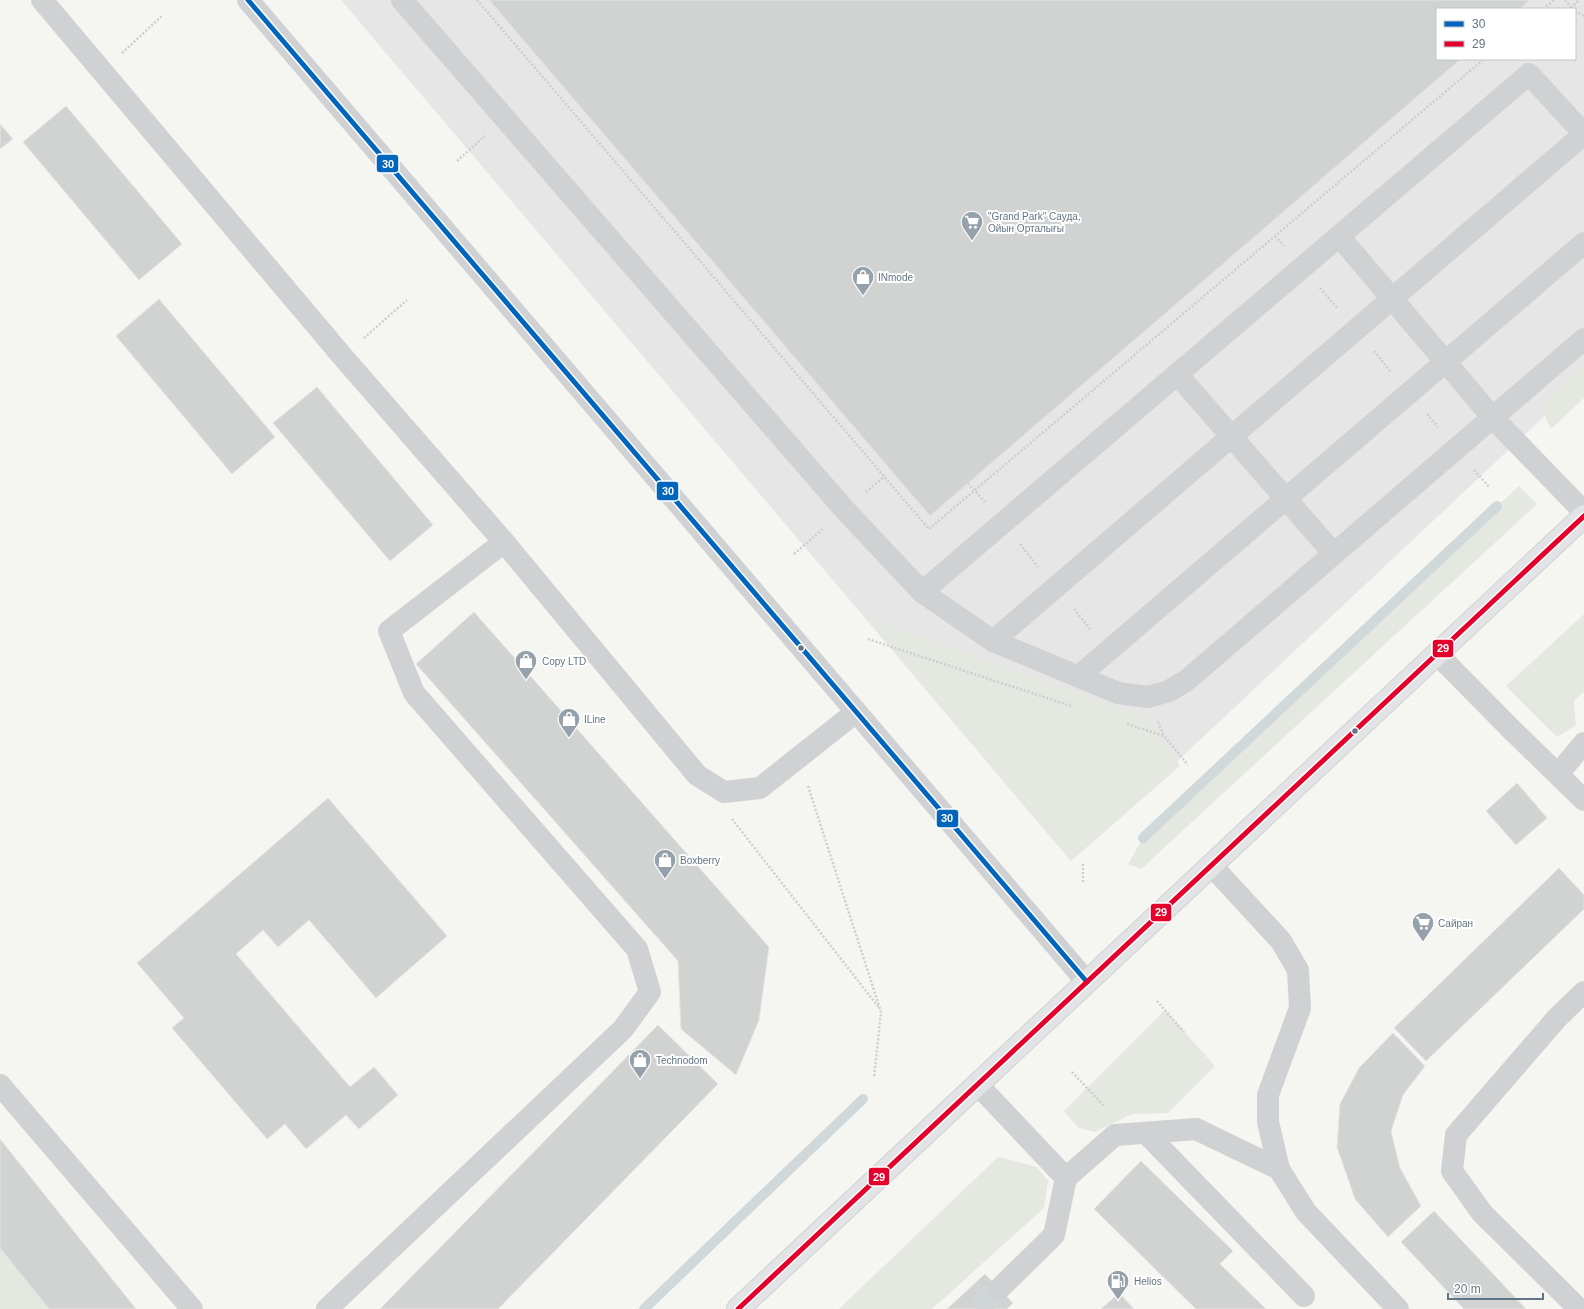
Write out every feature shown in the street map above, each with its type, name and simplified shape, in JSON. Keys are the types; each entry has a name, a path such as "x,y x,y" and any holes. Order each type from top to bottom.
{"main road":[{"path":"738,1309 1584,516"}],"street":[{"path":"42,0 343,357 504,542 697,774 724,792 760,788 856,712"},
{"path":"248,0 856,712 1022,904 1087,982"},
{"path":"402,0 840,504 922,592 993,641 1118,693 1148,697 1169,691 1187,680 1584,339"},
{"path":"922,592 1529,74 1584,134 993,641"},
{"path":"1339,236 1493,418 1584,512"},
{"path":"1079,676 1584,243"},
{"path":"1177,374 1334,554"},
{"path":"327,1309 623,1029 650,992 637,949 414,693 389,632 504,542"},
{"path":"1437,654 1584,800"},
{"path":"1558,774 1584,744"},
{"path":"1211,865 1281,941 1298,970 1300,1008 1268,1095 1268,1122 1279,1169 1306,1212 1398,1309"},
{"path":"1579,1309 1482,1213 1452,1171 1456,1135 1557,1018 1584,992"},
{"path":"0,1085 192,1309"},
{"path":"978,1085 1066,1178"},
{"path":"999,1289 1054,1235 1066,1178 1115,1135 1196,1129 1279,1169"},
{"path":"1146,1133 1304,1296"}],"path":[{"path":"477,0 929,529 1483,60"},
{"path":"1545,8 1554,0"},
{"path":"1565,0 1572,8"},
{"path":"102,72 163,15"},
{"path":"457,161 504,118"},
{"path":"1317,285 1343,315"},
{"path":"343,357 407,300"},
{"path":"1374,351 1394,375"},
{"path":"1425,412 1440,429"},
{"path":"1474,469 1489,487"},
{"path":"794,554 828,525"},
{"path":"868,639 1073,706"},
{"path":"1126,724 1164,736 1188,765"},
{"path":"799,758 882,1012 874,1078"},
{"path":"731,818 882,1012"},
{"path":"1083,882 1084,862"},
{"path":"1157,1001 1184,1032"},
{"path":"1072,1072 1104,1106"}],"shaded area":[{"path":"341,0 1584,0 1584,379 1071,861"},
{"path":"1584,361 1584,398 1551,429 1540,405"},
{"path":"1519,486 1537,504 1141,869 1128,864 1143,838"},
{"path":"1584,614 1584,692 1574,701 1576,725 1557,737 1506,686"},
{"path":"864,616 1147,717 1180,766 1071,861"},
{"path":"1165,1010 1215,1066 1168,1113 1132,1114 1095,1132 1079,1128 1064,1111"},
{"path":"998,1157 1037,1167 1048,1181 1044,1208 932,1309 839,1309"},
{"path":"0,1248 49,1309 0,1309"}],"building":[{"name":"\"Grand Park\" Сауда, Ойын Орталығы","path":"489,0 1530,0 1521,8 1436,8 1436,60 1460,60 930,516"},
{"path":"66,106 182,244 139,280 23,142"},
{"path":"0,124 13,139 0,149"},
{"path":"159,299 275,437 232,474 116,336"},
{"path":"317,387 433,525 390,561 273,423"},
{"path":"474,612 769,947 759,1020 736,1075 681,1029 678,961 416,664"},
{"path":"1517,783 1547,818 1516,845 1486,811"},
{"path":"328,798 447,936 376,998 309,920 278,947 263,930 236,954 350,1087 374,1067 398,1095 359,1129 346,1115 306,1149 285,1124 267,1139 172,1028 184,1018 137,963"},
{"path":"1559,868 1584,895 1584,909 1426,1061 1394,1028"},
{"path":"658,1025 718,1084 498,1309 380,1309"},
{"path":"1393,1033 1425,1066 1403,1095 1391,1131 1400,1168 1421,1206 1388,1237 1355,1199 1337,1147 1340,1104 1359,1068"},
{"path":"0,1139 136,1309 49,1309 0,1248"},
{"path":"1141,1161 1233,1251 1220,1264 1266,1309 1196,1309 1094,1209"},
{"path":"1434,1211 1526,1309 1464,1309 1401,1242"},
{"path":"985,1274 1013,1303 1007,1309 947,1309"},
{"name":"Helios","path":"1119,1293 1134,1309 1101,1309"}],"waterway":[{"path":"1143,838 1497,506"},
{"path":"644,1309 863,1099"}],"tunnel":[{"path":"978,1309 999,1289"}],"transit line":[{"name":"30","path":"248,0 1087,982"},
{"name":"29","path":"738,1309 1584,516"}],"place":[{"name":"\"Grand Park\" Сауда, Ойын Орталығы","path":"972,242"},
{"name":"INmode","path":"863,296"},
{"name":"Copy LTD","path":"526,680"},
{"name":"ILine","path":"569,738"},
{"name":"Boxberry","path":"665,880"},
{"name":"Сайран","path":"1423,942"},
{"name":"Technodom","path":"640,1080"},
{"name":"Helios","path":"1118,1300"}]}
